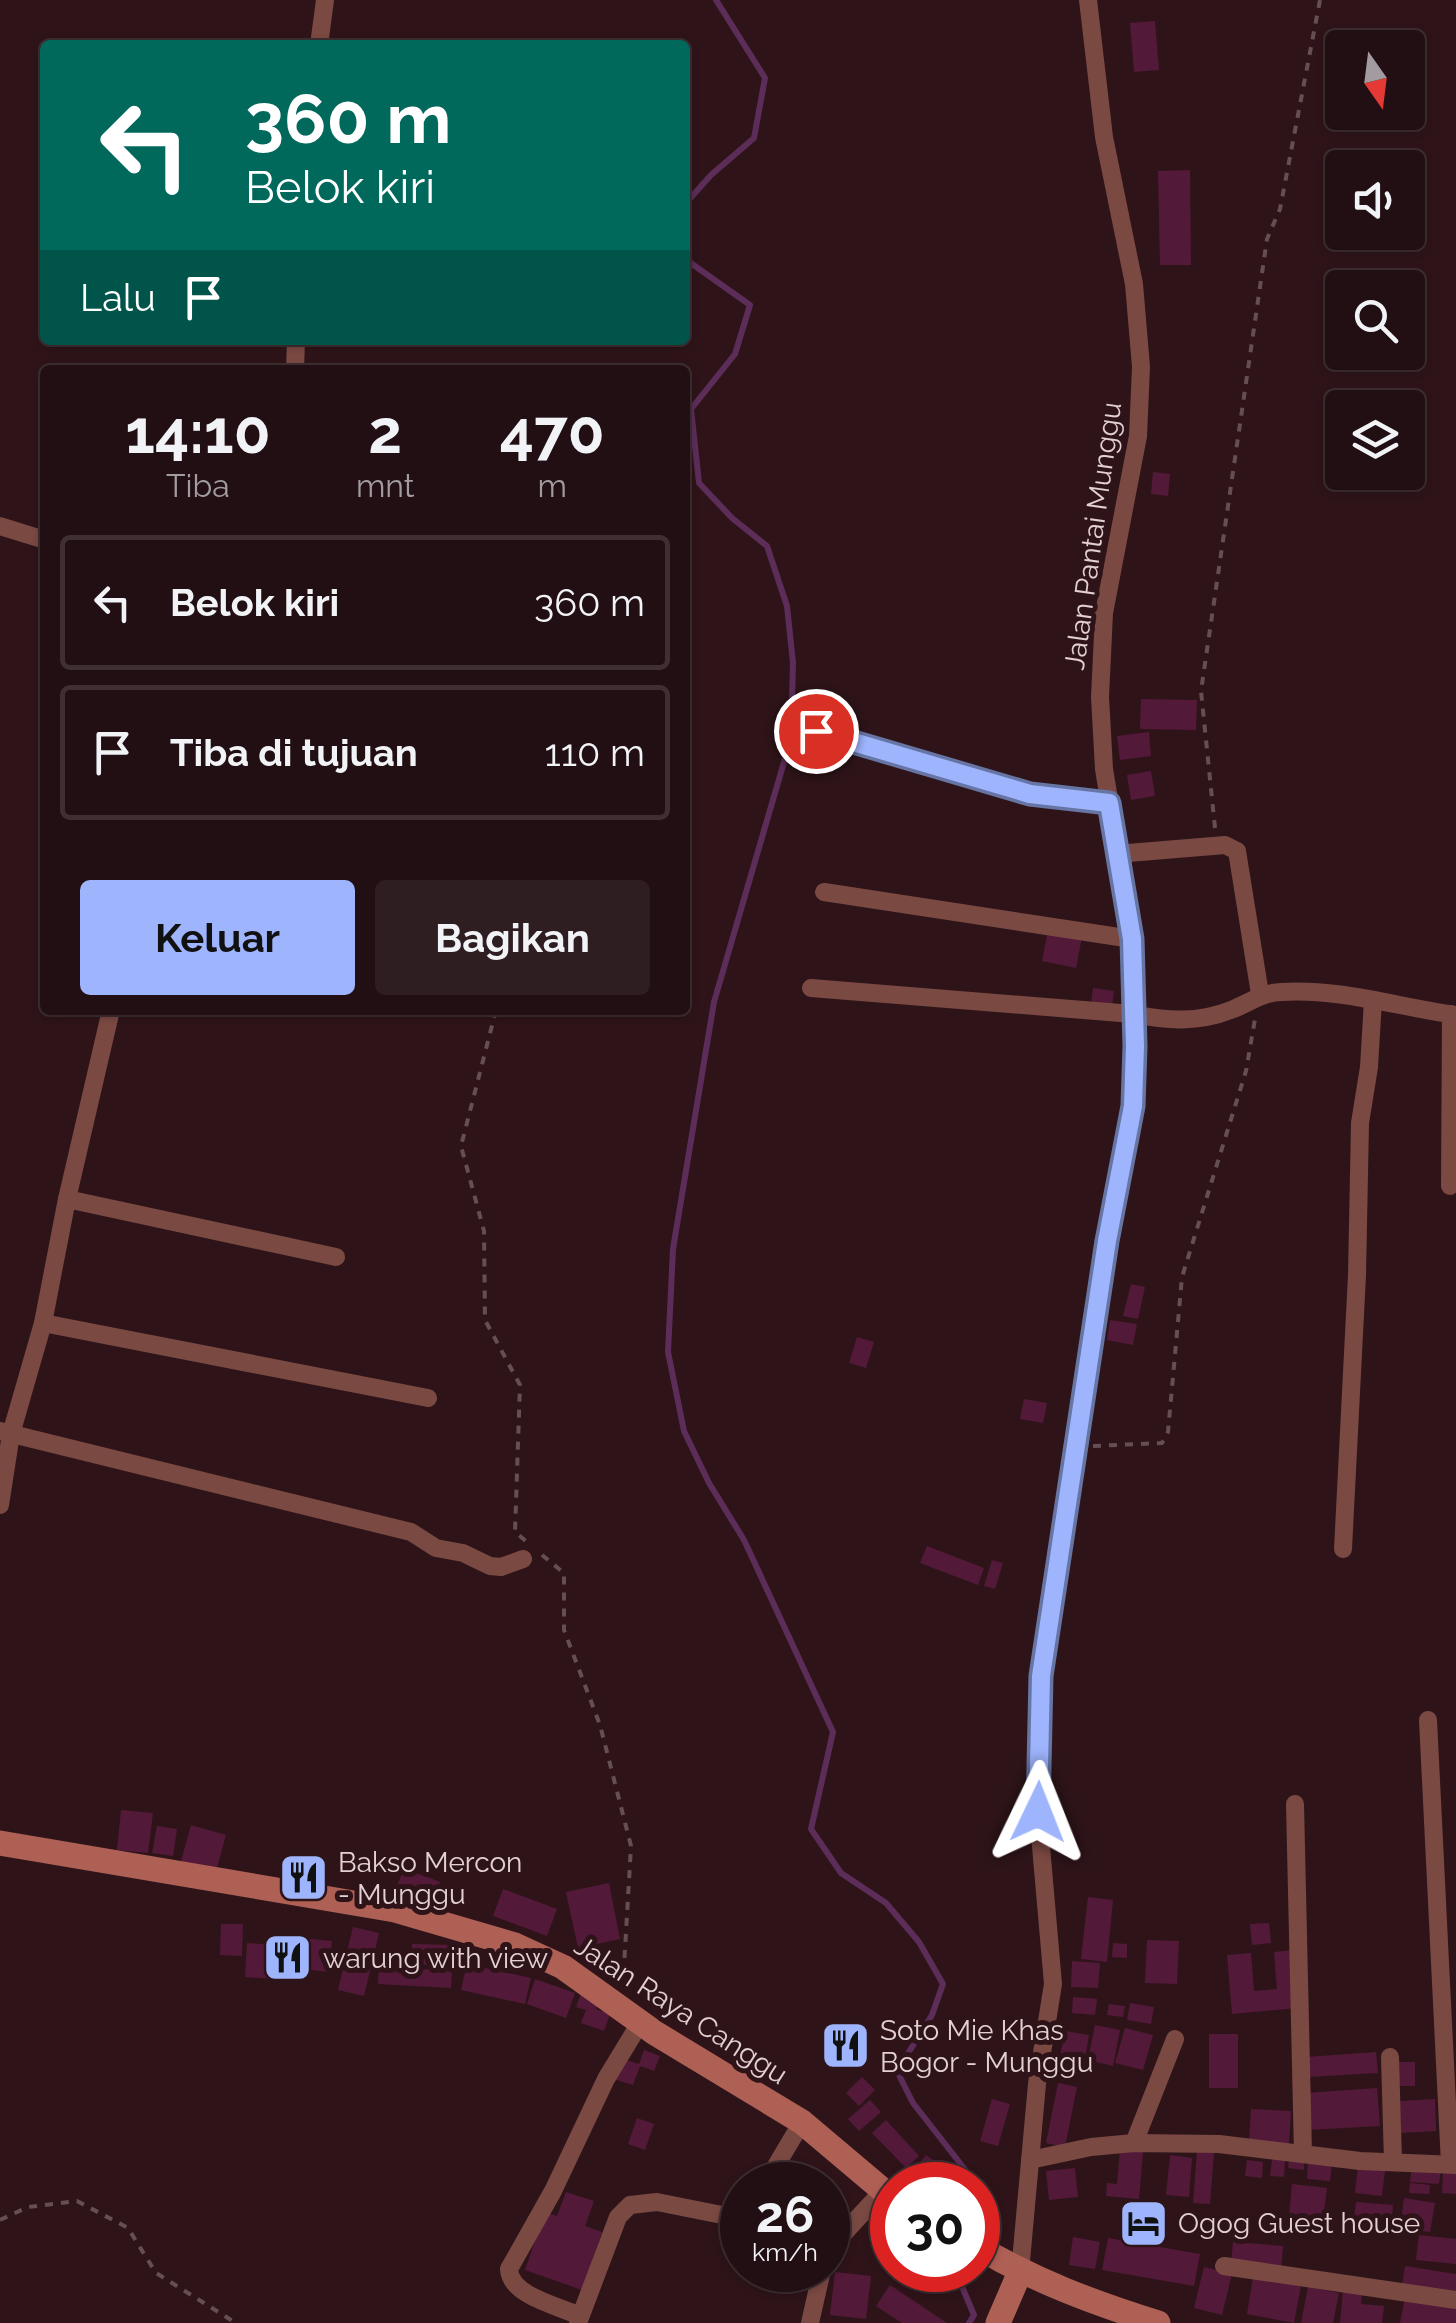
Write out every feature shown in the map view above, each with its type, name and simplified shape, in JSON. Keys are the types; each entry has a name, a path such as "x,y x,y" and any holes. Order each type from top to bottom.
{"main road":[{"name":"Jalan Raya Canggu","path":"0,1843 395,1910 515,1945 563,1967 631,2016 802,2122 870,2180"},
{"path":"1000,2260 1066,2292 1158,2323"},
{"path":"998,2323 1020,2272"}],"street":[{"path":"321,40 325,0"},
{"name":"Jalan Pantai Munggu","path":"1020,2272 1037,2084 1053,1984 1038,1812 1041,1676 1112,1207 1133,1106 1132,939 1109,803 1100,696 1104,614 1138,436 1140,368 1134,284 1104,136 1088,0"},
{"path":"0,526 40,538"},
{"path":"816,731 1030,794 1109,803"},
{"path":"1116,854 1234,847 1238,851 1260,994"},
{"path":"824,892 1132,939"},
{"path":"810,988 1133,1014 1162,1020 1204,1020 1260,994 1308,992 1454,1014 1450,1186"},
{"path":"1344,1549 1359,1141 1373,1000"},
{"path":"0,1506 5,1433 43,1323 110,1015"},
{"path":"67,1199 336,1257"},
{"path":"43,1323 428,1398"},
{"path":"5,1433 411,1532 436,1548 463,1553 490,1566 500,1567 530,1552"},
{"path":"1030,2160 1134,2143 1219,2144 1392,2162 1453,2164 1428,1720"},
{"path":"1295,1804 1303,2154"},
{"path":"631,2016 606,2079 552,2191 523,2240 510,2278 518,2289 579,2319 618,2217 630,2206 656,2202 720,2215"},
{"path":"1134,2143 1175,2038"},
{"path":"1390,2057 1392,2162"},
{"path":"778,2162 802,2122"},
{"path":"850,2227 870,2210"},
{"path":"1224,2266 1456,2300"},
{"path":"810,2323 817,2292"}],"path":[{"path":"1216,846 1201,691 1268,239 1280,209 1320,0"},
{"path":"1074,1446 1150,1446 1162,1443 1168,1432 1182,1277 1246,1071 1260,994"},
{"path":"495,1015 461,1146 484,1231 485,1320 520,1385 515,1532 530,1552 564,1574 564,1630 600,1725 631,1846 631,2016"},
{"path":"0,2220 28,2207 77,2201 128,2228 156,2273 236,2323"}],"building":[{"path":"1155,21 1159,70 1134,72 1130,23"},
{"path":"1190,170 1191,265 1160,265 1158,171"},
{"path":"1153,472 1170,474 1168,496 1151,494"},
{"path":"1141,699 1197,700 1196,730 1140,729"},
{"path":"1149,732 1151,756 1120,760 1117,736"},
{"path":"1151,771 1155,796 1131,800 1127,775"},
{"path":"1048,930 1082,937 1076,968 1042,961"},
{"path":"1093,988 1114,991 1112,1007 1091,1004"},
{"path":"1131,1284 1145,1287 1138,1319 1123,1316"},
{"path":"1110,1320 1137,1324 1133,1345 1107,1340"},
{"path":"857,1337 874,1342 866,1368 849,1363"},
{"path":"1024,1399 1047,1403 1043,1423 1020,1419"},
{"path":"927,1546 984,1568 978,1585 920,1563"},
{"path":"992,1560 1003,1563 995,1589 984,1586"},
{"path":"121,1810 153,1813 148,1853 117,1850"},
{"path":"191,1825 226,1835 216,1871 181,1861"},
{"path":"157,1826 177,1829 173,1856 152,1853"},
{"path":"404,1868 440,1882 431,1904 395,1891"},
{"path":"609,1883 620,1939 578,1948 566,1892"},
{"path":"503,1889 557,1909 547,1936 493,1916"},
{"path":"1088,1897 1113,1900 1107,1962 1081,1959"},
{"path":"1269,1923 1271,1943 1252,1945 1250,1924"},
{"path":"221,1924 243,1924 242,1956 220,1955"},
{"path":"353,1927 379,1933 364,1996 338,1990"},
{"path":"291,1937 332,1941 328,1972 288,1967"},
{"path":"1147,1940 1179,1941 1177,1984 1145,1983"},
{"path":"247,1943 280,1945 278,1979 245,1977"},
{"path":"1113,1943 1127,1944 1127,1958 1112,1957"},
{"path":"412,1944 457,1945 456,1966 411,1964"},
{"path":"1293,1950 1298,2008 1232,2014 1227,1955 1251,1953 1254,1991 1277,1989 1274,1952"},
{"path":"1072,1961 1100,1963 1098,1988 1071,1987"},
{"path":"467,1964 531,1978 525,2004 461,1990"},
{"path":"379,1966 452,1971 451,1988 378,1984"},
{"path":"535,1979 575,1993 566,2018 527,2004"},
{"path":"581,1993 599,2000 596,2009 610,2014 604,2031 581,2023 586,2010 576,2007"},
{"path":"1073,1997 1097,1999 1095,2015 1072,2013"},
{"path":"1130,2003 1154,2007 1151,2024 1127,2020"},
{"path":"1109,2004 1125,2006 1123,2017 1107,2015"},
{"path":"1095,2025 1120,2030 1113,2066 1088,2060"},
{"path":"1125,2028 1153,2035 1143,2070 1115,2063"},
{"name":"Soto Mie Khas Bogor - Munggu","path":"838,2031 853,2031 852,2061 837,2060"},
{"path":"1065,2031 1089,2035 1083,2071 1058,2066"},
{"path":"1209,2034 1238,2034 1238,2088 1209,2088"},
{"path":"644,2050 660,2056 654,2071 640,2066 633,2085 613,2079 620,2058 639,2064"},
{"path":"1376,2052 1378,2073 1308,2077 1306,2057"},
{"path":"1393,2062 1415,2062 1415,2086 1392,2086"},
{"path":"862,2077 875,2090 859,2106 846,2093"},
{"path":"1058,2083 1077,2087 1065,2147 1046,2143"},
{"path":"1377,2088 1380,2126 1308,2130 1306,2093"},
{"path":"992,2099 1010,2104 998,2146 980,2141"},
{"path":"1435,2099 1436,2131 1401,2133 1400,2101"},
{"path":"870,2100 881,2112 859,2131 848,2119"},
{"path":"1251,2109 1291,2111 1289,2144 1249,2141"},
{"path":"637,2118 654,2124 645,2150 628,2144"},
{"path":"886,2120 919,2156 912,2162 900,2162 872,2133"},
{"path":"1120,2150 1143,2152 1139,2199 1106,2196 1107,2183 1117,2184"},
{"path":"1197,2152 1214,2153 1210,2204 1193,2203"},
{"path":"1170,2155 1192,2158 1189,2197 1166,2195"},
{"path":"1272,2159 1285,2160 1284,2177 1270,2176"},
{"path":"1247,2160 1263,2162 1262,2178 1245,2176"},
{"path":"1289,2160 1304,2161 1304,2170 1288,2168"},
{"path":"1308,2160 1332,2162 1330,2181 1307,2179"},
{"path":"1412,2166 1441,2169 1439,2184 1410,2182"},
{"path":"1358,2167 1385,2170 1382,2196 1355,2193"},
{"path":"1075,2168 1078,2197 1049,2200 1046,2171"},
{"path":"1443,2171 1456,2172 1456,2194 1442,2193"},
{"path":"1410,2183 1430,2185 1429,2194 1409,2193"},
{"path":"1292,2184 1327,2188 1323,2220 1289,2217"},
{"path":"566,2192 594,2201 585,2226 602,2232 582,2290 525,2270 545,2212 557,2216"},
{"path":"1404,2198 1435,2203 1430,2232 1400,2228"},
{"path":"1140,2200 1160,2201 1156,2234 1137,2232"},
{"path":"1356,2202 1393,2205 1391,2229 1353,2226"},
{"path":"1419,2235 1456,2239 1456,2264 1416,2260"},
{"path":"1073,2237 1100,2242 1095,2269 1069,2265"},
{"path":"1108,2238 1200,2254 1194,2286 1102,2270"},
{"path":"1233,2242 1283,2246 1281,2269 1231,2264"},
{"path":"1405,2266 1456,2274 1456,2295 1402,2286"},
{"path":"1204,2267 1232,2274 1222,2315 1194,2308"},
{"path":"850,2274 870,2276 866,2319 830,2315 833,2292 850,2292"},
{"path":"1253,2277 1301,2286 1294,2323 1247,2314"},
{"path":"1308,2287 1339,2293 1333,2323 1301,2323"},
{"path":"1343,2291 1362,2293 1361,2304 1384,2306 1382,2323 1340,2323"},
{"path":"885,2292 900,2292 947,2323 902,2323 876,2306"},
{"path":"1405,2298 1456,2308 1456,2323 1400,2323"}],"waterway":[{"path":"690,198 754,138 765,78 716,0"},
{"path":"690,263 750,305 735,354 691,409 699,483 732,518 767,546 787,606 793,663 791,738 714,1002 673,1249 668,1352 684,1431 709,1483 744,1540 833,1732 811,1829 841,1873 886,1903 919,1942 943,1984 932,2015 897,2071 913,2103 959,2162"},
{"path":"964,2292 974,2315 969,2323"}],"place":[{"name":"Bakso Mercon - Munggu","path":"303,1878"},
{"name":"warung with view","path":"288,1958"},
{"name":"Soto Mie Khas Bogor - Munggu","path":"845,2046"},
{"name":"Ogog Guest house","path":"1143,2223"}],"route":[{"path":"816,731 1030,794 1109,803 1132,939 1133,1106 1112,1207 1041,1676 1038,1812"}]}
